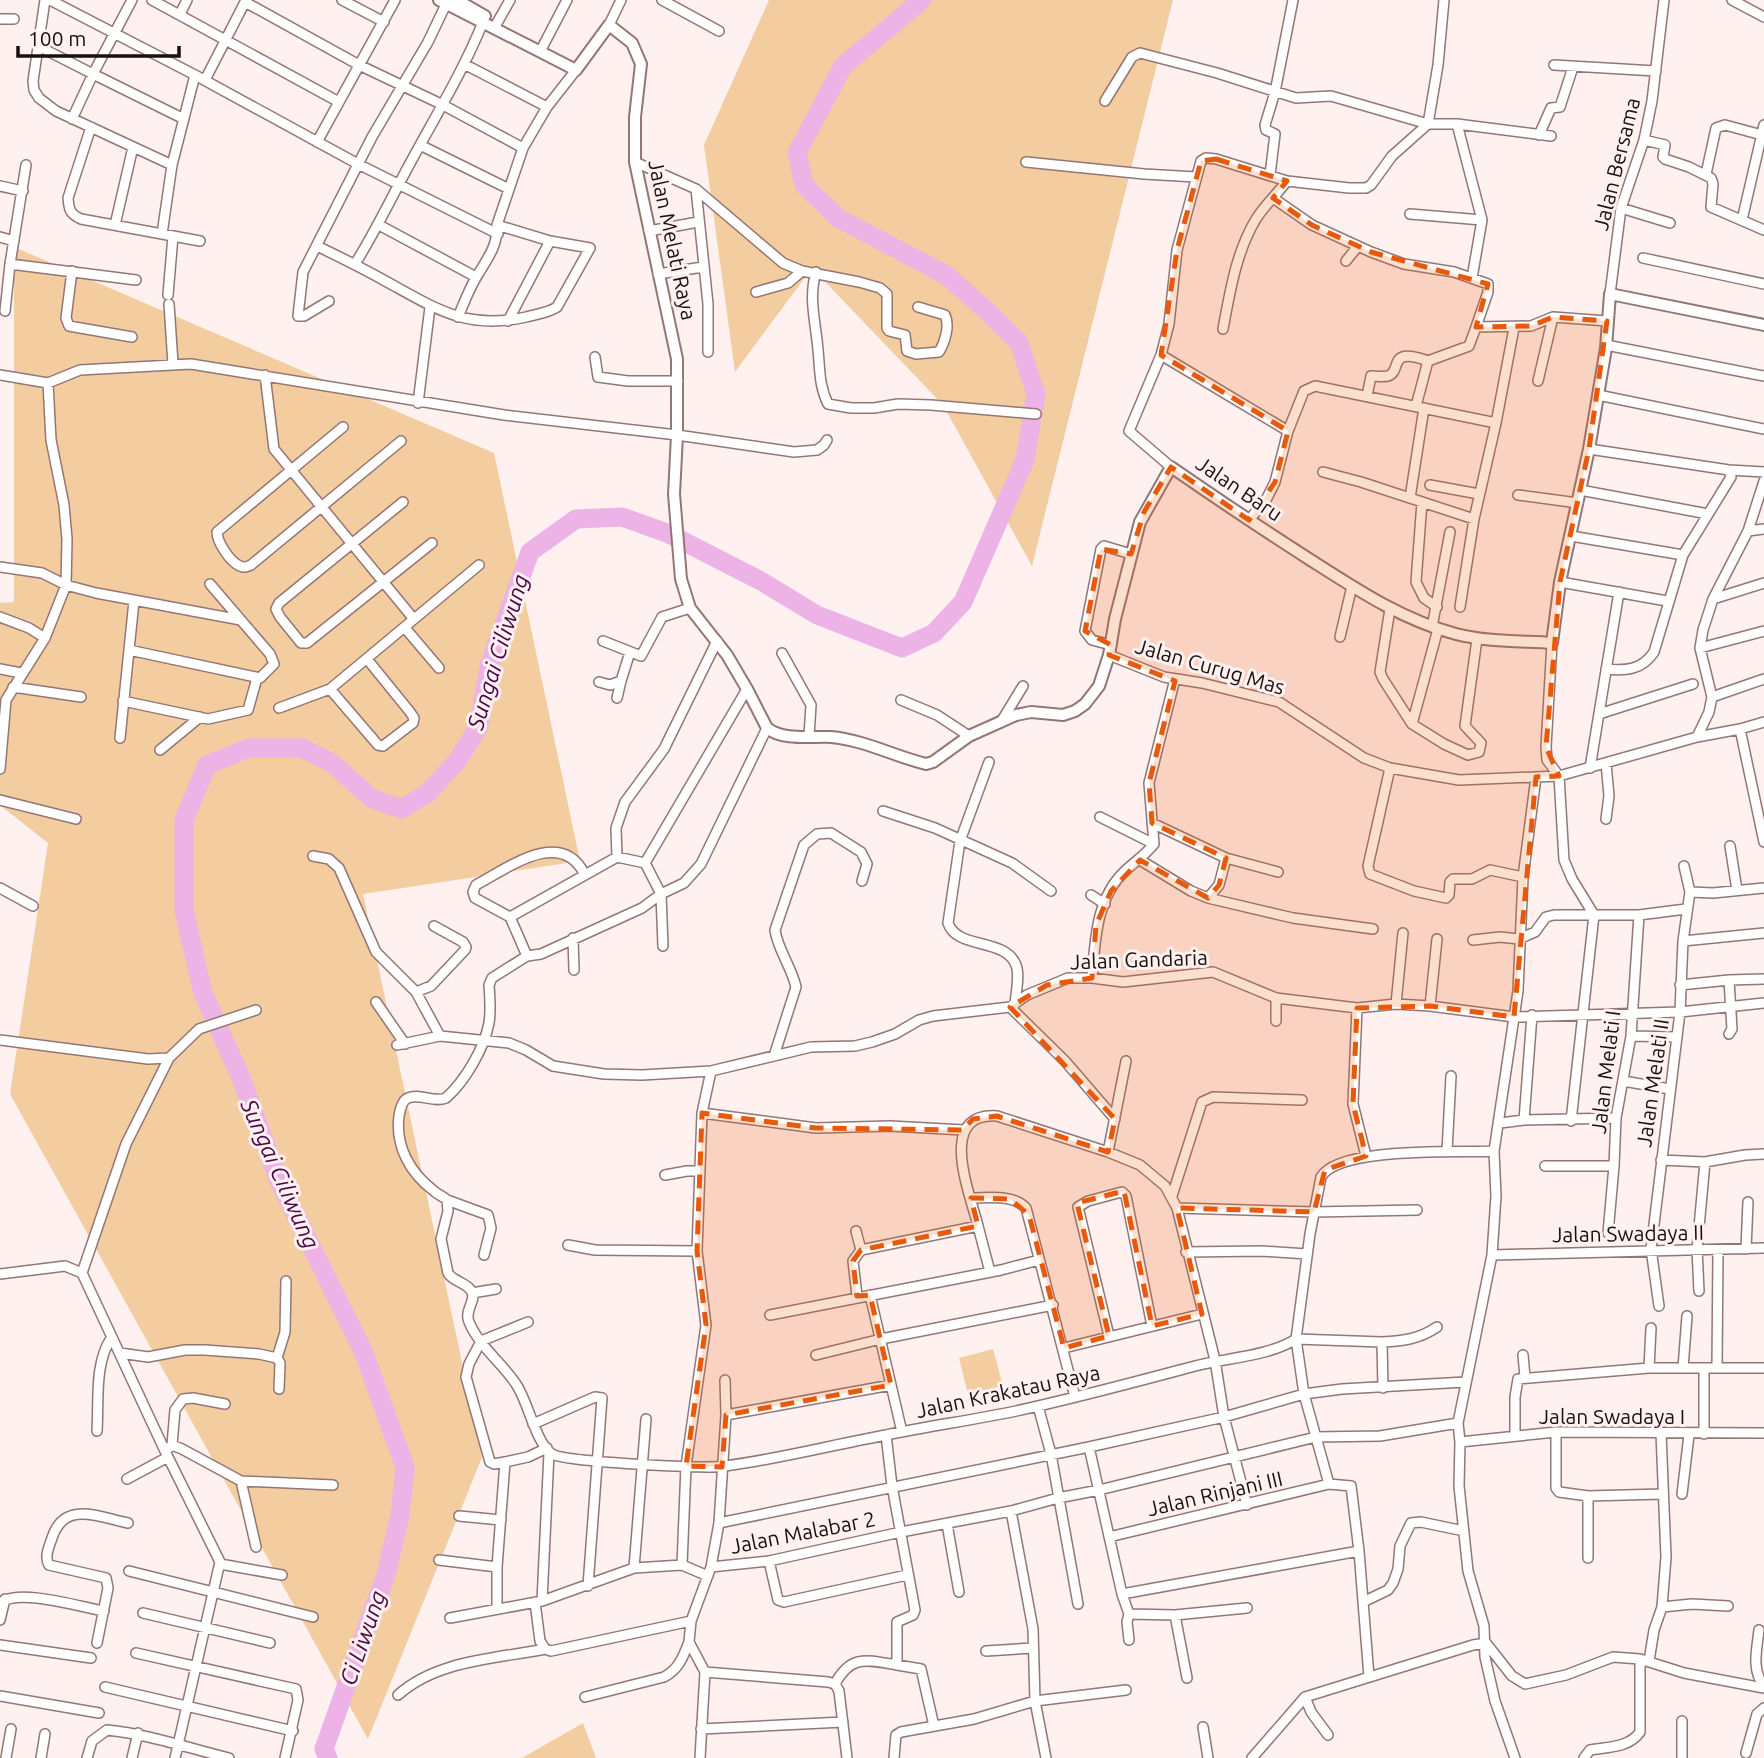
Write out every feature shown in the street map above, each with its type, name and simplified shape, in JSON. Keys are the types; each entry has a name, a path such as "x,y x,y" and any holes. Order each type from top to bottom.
{"street":[{"path":"45,0 34,90 39,98 56,111 172,165"},
{"path":"50,0 205,80 358,164 498,230 590,248 557,307 550,312 508,321 474,320 430,307 355,264 317,246"},
{"path":"72,119 132,0"},
{"path":"152,0 339,102"},
{"path":"180,14 187,0"},
{"path":"342,0 384,22"},
{"path":"317,142 395,0"},
{"path":"498,23 510,0"},
{"path":"543,46 567,0"},
{"path":"458,317 477,276 492,253 523,148 547,107 609,25 621,0"},
{"path":"662,0 719,31"},
{"path":"1270,175 1275,134 1265,128 1293,0"},
{"path":"1171,467 1129,431 1161,355 1169,324 1177,250 1201,161 1206,158 1235,164 1287,181 1366,188 1377,179 1392,156 1427,124 1438,65 1444,0"},
{"name":"Jalan Bersama","path":"1610,294 1621,208 1644,140 1656,71 1664,0"},
{"path":"1732,0 1764,17"},
{"path":"205,80 246,1 359,65 443,105 523,148"},
{"path":"452,2 543,46 578,67"},
{"path":"452,2 483,22 578,67"},
{"path":"329,301 304,316 298,316 303,272 358,164 452,2"},
{"path":"0,19 14,19"},
{"path":"355,264 379,225 399,183 443,105 483,22"},
{"name":"Jalan Melati Raya","path":"609,25 632,43 640,64 635,117 635,162 677,359 674,495 681,579 690,608"},
{"path":"38,46 184,119"},
{"path":"1105,102 1132,57 1140,53 1217,73 1296,98 1331,96 1427,124 1457,124 1551,136"},
{"path":"464,64 547,107"},
{"path":"1554,65 1656,71"},
{"path":"1539,135 1552,108 1560,107 1573,67"},
{"path":"162,234 172,165 195,75"},
{"path":"1457,124 1482,220 1472,278"},
{"path":"1706,174 1716,128 1725,125 1763,130 1742,220"},
{"path":"91,127 68,198 72,215 81,219 201,241"},
{"path":"1644,140 1665,145 1665,159 1706,174 1713,184 1711,207 1764,230"},
{"path":"420,145 509,189"},
{"path":"115,225 134,147"},
{"path":"635,162 696,189 783,264 802,271 880,288 887,294 887,328 905,335 907,351 916,354 939,352 948,321 945,315 918,307"},
{"path":"1026,162 1196,177"},
{"path":"5,311 26,166"},
{"path":"1223,329 1235,268 1245,241 1256,219 1287,181"},
{"path":"0,186 23,191"},
{"path":"696,189 708,303 708,352"},
{"path":"1273,198 1312,225 1358,246 1404,264 1454,272 1488,284 1488,292 1469,346 1428,361 1403,356 1396,361 1394,372 1389,376 1371,376 1367,396"},
{"path":"1621,208 1670,223"},
{"path":"1410,214 1482,220"},
{"path":"649,231 698,222"},
{"path":"379,225 477,276"},
{"path":"173,236 168,300 173,364"},
{"path":"0,237 14,241"},
{"path":"508,321 550,241"},
{"path":"1346,261 1358,246"},
{"path":"1643,258 1764,284"},
{"path":"10,264 136,280"},
{"path":"658,274 703,267"},
{"path":"72,271 66,318 69,326 132,337"},
{"path":"756,292 788,283 802,271"},
{"path":"816,272 812,286 814,326 820,384 828,404 851,408 898,404 1036,414"},
{"path":"1570,1121 1594,915 1564,860 1559,776 1547,760 1546,747 1552,643 1560,582 1589,449 1606,345 1610,294 1764,325"},
{"path":"418,402 430,307"},
{"path":"1476,327 1531,326 1553,317 1607,321"},
{"path":"1538,381 1553,317"},
{"path":"1460,607 1474,519 1514,328"},
{"path":"1606,345 1764,376"},
{"path":"1161,355 1288,431"},
{"path":"595,357 598,377 628,381 678,381"},
{"path":"1410,498 1428,361"},
{"path":"0,375 48,383 80,370 173,364 215,366 504,415 794,452 817,450 824,446 827,440"},
{"path":"265,375 274,449 413,618"},
{"path":"0,769 6,701 45,638 66,585 64,505 51,440 48,383"},
{"path":"1249,520 1266,500 1275,482 1288,431 1304,391 1315,386 1496,423"},
{"path":"1598,395 1764,429"},
{"path":"343,427 217,533 220,543 238,566 251,565 401,441"},
{"path":"1589,449 1729,470 1764,472"},
{"name":"Jalan Baru","path":"767,728 789,736 856,741 926,764 933,762 965,733 1031,712 1056,716 1075,711 1085,704 1099,686 1144,512 1171,467 1390,609 1435,628 1477,639 1552,643"},
{"path":"1606,669 1625,671 1647,662 1654,652 1667,601 1683,555 1731,477 1729,470"},
{"path":"1323,472 1474,519"},
{"path":"1696,737 1709,712 1712,697 1700,648 1713,599 1748,531 1764,481"},
{"path":"1430,485 1479,494"},
{"path":"1580,490 1708,514"},
{"path":"1518,495 1578,503"},
{"path":"403,502 279,603 276,609 280,617 301,643 314,639 432,543"},
{"path":"1422,502 1416,582 1424,598 1437,607"},
{"path":"1748,531 1764,529"},
{"path":"1412,724 1435,628 1450,532"},
{"path":"1571,536 1683,555"},
{"name":"Jalan Curug Mas","path":"1131,554 1104,546 1101,550 1085,631 1093,640 1164,677 1279,702 1364,758 1390,768 1459,780 1559,776 1696,737 1764,722"},
{"path":"279,708 330,689 479,565"},
{"path":"0,567 42,573 66,585 134,601 241,620"},
{"path":"1560,582 1667,601"},
{"path":"1713,599 1764,583"},
{"path":"128,650 257,678 268,673 273,666 270,654 210,584"},
{"path":"1340,637 1352,586"},
{"path":"1590,768 1619,592"},
{"path":"120,738 134,601"},
{"path":"485,1255 491,1228 488,1215 447,1200 433,1191 405,1158 399,1140 400,1114 404,1100 409,1097 440,1100 446,1098 478,1054 489,1025 489,985 492,978 527,957 541,954 622,919 684,883 701,864 767,728 717,641 690,608 662,617 643,655 603,641"},
{"path":"1390,609 1380,672 1412,724 1468,755 1479,752 1481,743 1465,726 1477,639"},
{"path":"0,617 29,628 45,638"},
{"path":"405,628 439,668"},
{"path":"1700,648 1764,631"},
{"path":"617,857 616,828 625,802 664,749 717,641"},
{"path":"617,698 630,652"},
{"path":"782,653 811,705 809,736"},
{"path":"330,689 378,745 383,746 413,723 414,718 410,712 367,659"},
{"path":"0,670 21,673"},
{"path":"123,701 208,719 248,710 257,678"},
{"path":"1092,978 1096,925 1111,891 1125,871 1140,860 1154,844 1149,783 1175,679"},
{"path":"1712,697 1764,679"},
{"path":"599,682 610,685 621,681"},
{"path":"1599,714 1693,684"},
{"path":"1000,724 1023,686"},
{"path":"13,687 81,696"},
{"path":"645,863 747,689"},
{"path":"901,700 937,715 965,733"},
{"path":"160,750 200,717"},
{"path":"1740,729 1764,842"},
{"path":"989,762 960,841 948,923 951,932 995,947 1013,960 1017,972 1012,1005 1115,1119"},
{"path":"1606,763 1609,796 1606,819"},
{"path":"1390,768 1368,866 1370,874 1414,891 1446,898 1453,879 1472,879 1490,870 1523,877"},
{"path":"1515,1758 1495,1701 1485,1657 1484,1626 1468,1571 1458,1486 1458,1423 1492,1255 1496,1196 1494,1151 1518,991 1523,877 1536,777"},
{"path":"0,800 76,819"},
{"path":"883,811 934,828 1012,863 1051,891"},
{"path":"1100,817 1154,844"},
{"path":"1152,823 1226,858 1278,872"},
{"path":"774,1056 796,988 794,976 776,939 775,930 804,845 817,834 831,833 861,852 867,864 862,881"},
{"path":"1730,846 1737,890"},
{"path":"527,957 510,917 475,898 473,892 476,885 522,860 545,852 557,851 573,857 584,873"},
{"path":"313,856 329,859 339,868 376,952 416,992 440,1036"},
{"path":"510,917 584,873 617,857 645,863"},
{"path":"1208,898 1220,885 1226,858"},
{"path":"1140,860 1191,891 1208,898 1293,918 1373,929"},
{"path":"645,863 661,894 663,946"},
{"name":"Jalan Melati II","path":"1659,1306 1651,1250 1680,1012 1683,940 1690,892 1684,866"},
{"path":"0,888 33,906"},
{"path":"1690,892 1713,893 1764,888"},
{"path":"1091,895 1105,904"},
{"path":"1474,940 1500,937 1519,939 1539,929 1546,917 1554,915 1639,915 1686,909"},
{"name":"Jalan Melati I","path":"1608,1233 1615,1166 1616,1118 1631,1036 1639,915"},
{"path":"416,992 431,986 466,947 463,942 434,926"},
{"path":"1396,1004 1403,933"},
{"path":"1683,940 1764,933"},
{"path":"573,938 573,970"},
{"path":"1430,1006 1437,939"},
{"name":"Jalan Gandaria","path":"376,1002 401,1045 440,1036 509,1043 526,1049 553,1066 604,1074 642,1075 711,1071 811,1047 855,1046 895,1034 919,1020 933,1016 1012,1005 1027,995 1068,978 1123,982 1213,972 1276,998 1357,1008 1396,1004 1430,1006 1514,1017 1680,1012 1764,1003"},
{"path":"1680,985 1764,979"},
{"path":"1729,1034 1732,1029 1730,980"},
{"path":"1276,998 1276,1021"},
{"path":"1357,1008 1353,1104 1366,1156"},
{"path":"82,1273 126,1144 169,1058 199,1029 256,1010"},
{"path":"1524,1120 1532,1015"},
{"path":"1631,1036 1677,1037"},
{"path":"0,1040 148,1059 169,1058"},
{"path":"1108,1152 1126,1061"},
{"path":"682,1565 686,1466 706,1325 697,1251 702,1113 711,1071"},
{"path":"1447,1151 1451,1076"},
{"path":"1623,1081 1670,1088"},
{"path":"1172,1196 1198,1111 1207,1099 1302,1100"},
{"path":"702,1113 816,1128 890,1126 964,1130"},
{"path":"990,1272 961,1161 964,1130 973,1119 985,1115 997,1116 1108,1152 1140,1165 1155,1175 1172,1196 1177,1208 1215,1360 1224,1417 1247,1505"},
{"path":"1500,1123 1616,1118"},
{"path":"1369,1677 1351,1486 1329,1485 1304,1394 1296,1339 1321,1177 1325,1170 1366,1156 1494,1151"},
{"path":"1661,1160 1705,1162 1764,1154"},
{"path":"1699,1291 1697,1249 1705,1162"},
{"path":"1545,1166 1615,1166"},
{"path":"665,1175 701,1171"},
{"path":"1109,1336 1078,1207 1088,1200 1118,1192 1126,1196 1152,1326"},
{"path":"971,1198 1010,1199 1021,1203 1029,1215 1075,1397"},
{"path":"447,1200 448,1212 441,1239 445,1265 451,1278 468,1287 472,1293 467,1316 495,1362 517,1385 533,1424 548,1450 539,1602 540,1641 545,1649"},
{"path":"1746,1250 1748,1202"},
{"path":"1177,1208 1314,1212 1417,1210"},
{"path":"857,1296 853,1261 861,1250 978,1226"},
{"path":"856,1231 861,1250"},
{"path":"568,1245 595,1250 697,1251"},
{"name":"Jalan Swadaya II","path":"1492,1255 1764,1248"},
{"path":"1717,1368 1718,1250"},
{"path":"1186,1252 1262,1251 1307,1254"},
{"path":"769,1315 1039,1260"},
{"path":"0,1274 64,1266 82,1273 214,1546 220,1564 215,1592 175,1758"},
{"path":"279,1389 280,1363 277,1358 285,1332 286,1281"},
{"path":"472,1293 496,1289"},
{"path":"870,1296 902,1432"},
{"path":"816,1355 1053,1304"},
{"path":"1064,1348 1202,1314"},
{"path":"1683,1367 1687,1315"},
{"path":"528,1322 481,1341 469,1364 467,1388 490,1462 505,1462 548,1450"},
{"path":"1296,1339 1408,1341 1424,1336 1437,1327"},
{"path":"1649,1368 1651,1328"},
{"path":"97,1431 101,1363 112,1337"},
{"name":"Jalan Krakatau Raya","path":"548,1450 560,1458 723,1467 1038,1406 1215,1360 1285,1346 1296,1339"},
{"path":"1382,1342 1383,1388"},
{"path":"120,1353 148,1357 185,1350 205,1350 277,1358"},
{"path":"1522,1356 1525,1377"},
{"path":"1515,1436 1518,1378 1649,1368 1764,1368"},
{"path":"1704,1370 1704,1434"},
{"path":"585,1697 664,1677 673,1672 681,1662 689,1642 691,1620 709,1572 719,1523 726,1415 725,1380"},
{"path":"719,1523 1090,1447 1224,1417 1304,1394 1342,1389 1465,1382"},
{"path":"726,1415 891,1385"},
{"path":"533,1424 595,1397 602,1398 588,1586"},
{"path":"127,1479 169,1451 175,1410 183,1399 193,1398 225,1404"},
{"path":"1038,1406 1051,1454 1078,1604"},
{"path":"634,1568 646,1419"},
{"name":"Jalan Malabar 2","path":"709,1572 1012,1511 1058,1497 1099,1490 1316,1437 1380,1436 1458,1423"},
{"path":"1556,1432 1556,1488 1559,1492 1588,1496 1662,1494"},
{"name":"Jalan Swadaya I","path":"1460,1441 1556,1432 1689,1435 1764,1433"},
{"path":"1584,1758 1590,1750 1627,1744 1636,1739 1640,1732 1644,1660 1662,1607 1666,1557 1661,1433"},
{"path":"886,1435 892,1486 915,1610 913,1615 897,1622 897,1665"},
{"path":"1682,1494 1689,1435"},
{"path":"1090,1447 1122,1594 1129,1614 1129,1640"},
{"path":"169,1451 241,1481 332,1485"},
{"path":"497,1609 505,1462"},
{"path":"241,1481 256,1547"},
{"name":"Jalan Rinjani III","path":"1109,1537 1329,1485"},
{"path":"1588,1496 1588,1558"},
{"path":"1012,1511 1033,1629 1035,1701 1046,1758"},
{"path":"97,1643 108,1588 106,1578 49,1565 46,1560 47,1551 55,1526 72,1514 81,1513 128,1523"},
{"path":"459,1516 500,1520"},
{"path":"1363,1602 1388,1590 1393,1583 1398,1569 1400,1546 1411,1523 1421,1522 1464,1531"},
{"path":"947,1524 959,1592"},
{"path":"1122,1594 1359,1551"},
{"path":"439,1560 498,1567"},
{"path":"769,1561 778,1600 784,1602 907,1575"},
{"path":"220,1564 282,1575"},
{"path":"450,1618 539,1602 634,1568 682,1565 709,1572"},
{"path":"129,1571 313,1617"},
{"path":"0,1620 2,1601 20,1596 104,1611"},
{"path":"1662,1607 1692,1604 1728,1606"},
{"path":"1129,1614 1175,1615 1247,1608"},
{"path":"144,1613 270,1643"},
{"path":"1175,1615 1187,1678"},
{"path":"398,1695 437,1670 545,1649 555,1650 691,1620"},
{"path":"1759,1630 1756,1667 1764,1687"},
{"path":"689,1642 705,1672 700,1758"},
{"path":"1486,1643 1512,1676 1525,1684 1566,1675 1613,1657 1644,1660 1684,1673 1764,1687"},
{"path":"1252,1758 1305,1697 1486,1643"},
{"path":"0,1645 91,1658"},
{"path":"986,1651 1033,1648"},
{"path":"136,1653 296,1689 298,1700 285,1758"},
{"path":"835,1684 842,1672 858,1661 921,1669 934,1726"},
{"path":"705,1672 835,1684"},
{"path":"835,1684 839,1691 847,1758"},
{"path":"105,1687 293,1731"},
{"path":"894,1758 896,1735 901,1732 974,1718 1035,1701 1126,1689"},
{"path":"0,1696 99,1713"},
{"path":"1305,1697 1311,1712 1328,1735"},
{"path":"1746,1753 1757,1714 1764,1708"},
{"path":"1682,1721 1682,1758"},
{"path":"701,1729 844,1722"},
{"path":"1203,1727 1208,1758"},
{"path":"6,1758 11,1729"},
{"path":"87,1758 92,1741 107,1730 138,1733 229,1758"},
{"path":"132,1758 138,1733"},
{"path":"41,1758 45,1734"}],"highlighted area":[{"path":"1216,159 1287,181 1273,198 1312,225 1371,252 1488,284 1476,327 1531,326 1553,317 1607,321 1589,449 1560,582 1546,747 1559,776 1536,777 1514,1017 1430,1006 1357,1008 1353,1104 1366,1156 1325,1170 1314,1212 1177,1208 1202,1314 1152,1326 1124,1191 1077,1203 1109,1336 1064,1348 1029,1215 1010,1199 971,1198 978,1226 861,1250 853,1261 857,1296 870,1295 891,1385 726,1415 722,1467 686,1466 706,1325 697,1251 702,1113 816,1128 962,1130 973,1119 997,1116 1108,1152 1115,1119 1010,1007 1047,985 1092,978 1096,925 1111,891 1140,860 1208,898 1219,885 1226,858 1152,823 1149,783 1175,681 1109,655 1111,645 1085,631 1101,549 1131,554 1144,512 1171,467 1249,520 1275,482 1288,431 1161,355 1177,250 1201,161"}],"shaded area":[{"path":"769,0 1173,0 1032,566 943,405 812,268 735,372 704,145"},
{"path":"14,247 494,453 580,861 363,894 482,1457 368,1739 10,1094 48,843 0,805 0,603 14,602"},
{"path":"993,1349 1003,1386 968,1394 959,1358"},
{"path":"583,1723 596,1758 522,1758"}],"waterway":[{"name":"Sungai Ciliwung","path":"328,1758 324,1749 387,1571 400,1515 405,1467 363,1351 278,1179 241,1078 203,993 184,911 184,820 207,765 249,748 302,748 332,763 371,798 401,809 428,793 458,760 479,726 489,666 530,552 576,519 622,517 667,533 761,581 817,615 902,648 934,633 963,602 1025,460 1036,394 1019,343 946,275 838,218 804,185 797,153 843,66 922,0"}],"water label":[{"name":"Ci Liwung","path":"363,1638"}]}
